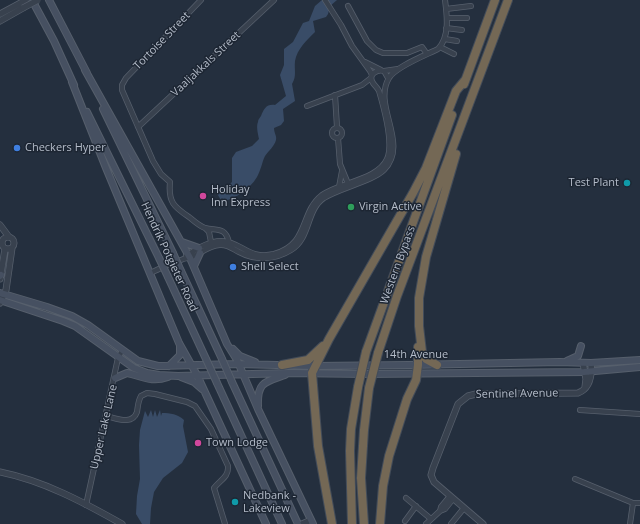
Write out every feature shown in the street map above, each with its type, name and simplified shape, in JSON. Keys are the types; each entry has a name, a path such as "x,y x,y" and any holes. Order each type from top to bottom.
{"highway":[{"name":"Western Bypass","path":"352,524 350,452 351,429 366,352 495,0"},
{"name":"Western Bypass","path":"364,524 361,478 364,430 369,388 378,353 397,296 508,0"},
{"path":"437,365 427,360 424,356 420,326 419,298 426,257 481,72"},
{"path":"332,524 318,446 314,370 328,339 413,193 426,168 456,91 466,79"},
{"path":"380,524 383,486 389,456 418,369 418,338 420,326"},
{"path":"282,365 308,360 328,339"}],"main road":[{"name":"Hendrik Potgieter Road","path":"32,0 54,41 72,82 159,258 282,523"},
{"name":"Hendrik Potgieter Road","path":"50,0 173,253 298,524"},
{"path":"85,70 182,242 194,266 227,344 238,364 312,522"},
{"path":"72,82 108,174 179,343 197,375 266,524"},
{"path":"182,242 200,251 194,266"},
{"name":"14th Avenue","path":"2,293 72,316 88,325 122,351 138,361 148,364 170,366 265,364 314,370"},
{"path":"0,301 75,326 118,358 140,371 174,376 194,382 204,391"},
{"path":"170,366 180,355 181,351 179,343"},
{"path":"227,344 243,358 265,364"},
{"path":"560,362 576,358 581,346"},
{"name":"14th Avenue","path":"418,369 437,365 560,362 591,363 640,360"},
{"name":"14th Avenue","path":"174,376 290,373 314,370 418,369 592,372 640,367"},
{"path":"115,378 127,373 148,380 164,379 174,376"},
{"path":"258,409 258,396 262,386 267,382 290,373"}],"street":[{"path":"0,14 23,4 38,0"},
{"name":"Tortoise Street","path":"138,128 122,90 124,82 201,0"},
{"name":"Vaaljakkals Street","path":"138,128 274,0"},
{"path":"150,273 200,251 214,246 228,244 253,258 282,255 300,244 304,238 315,208 322,199 382,168 387,160 390,145 383,109 375,85 370,71 352,46 325,0"},
{"path":"307,106 362,85 372,77 376,71 399,68 440,47 445,39 447,18 445,0"},
{"path":"0,22 23,4"},
{"path":"348,6 367,41 376,50 383,53 407,53 422,47 426,54"},
{"path":"446,9 471,6"},
{"path":"447,18 467,18"},
{"path":"446,28 462,30"},
{"path":"445,39 457,41"},
{"path":"440,47 454,54"},
{"path":"200,251 211,242 218,241 260,255 273,254 282,251 289,247 300,235 312,208 327,192 380,173 385,168 392,157 394,147 386,102 387,81 383,71 362,60"},
{"path":"362,85 382,86 399,68"},
{"path":"335,95 336,127 332,132 334,137 338,138 340,164 348,185"},
{"path":"138,128 161,174 170,182 169,195 175,206 205,228 209,232 211,242"},
{"path":"339,187 342,171"},
{"path":"0,225 14,241 14,246 8,249 0,277"},
{"path":"205,228 220,230 227,235 228,244"},
{"path":"8,249 2,246 1,237 9,237"},
{"path":"0,301 8,249"},
{"name":"Upper Lake Lane","path":"86,504 115,378 118,358 122,351"},
{"path":"583,363 586,379 585,389"},
{"path":"585,389 592,375 591,363"},
{"name":"Sentinel Avenue","path":"452,498 434,482 431,475 458,404 468,396 476,394 575,393 581,392 585,389"},
{"path":"106,416 131,420 135,416 141,396 150,393 187,402 195,406 211,429 228,466 226,476 214,488 225,524"},
{"path":"580,410 640,414"},
{"path":"0,472 19,476 49,487 86,504 122,524"},
{"path":"575,479 633,503 640,503"},
{"path":"406,498 431,518"},
{"path":"426,524 440,511 441,507 452,498 483,524"},
{"path":"630,524 633,503"},
{"path":"405,521 416,506"},
{"path":"452,524 464,508"},
{"path":"302,524 312,522"}],"water":[{"path":"322,0 337,0 330,6 326,17 313,21 315,32 303,45 296,57 295,73 292,84 295,101 283,109 284,121 281,125 274,128 276,140 273,147 265,156 254,182 237,196 222,202 215,190 229,185 232,182 232,158 236,152 252,146 259,139 257,124 264,109 269,105 275,105 286,96 280,75 284,65 284,49 293,42 303,23 309,21 315,6"},
{"path":"151,410 153,417 155,410 157,417 160,410 161,416 162,413 177,415 184,420 183,426 188,452 182,463 163,478 154,492 150,524 142,524 136,514 140,479 140,430 145,411 148,417"}],"place":[{"name":"Checkers Hyper","path":"17,148"},
{"name":"Test Plant","path":"627,183"},
{"name":"Holiday Inn Express","path":"203,196"},
{"name":"Virgin Active","path":"351,207"},
{"name":"Shell Select","path":"233,267"},
{"name":"Town Lodge","path":"198,443"},
{"name":"Nedbank - Lakeview","path":"235,502"}]}
